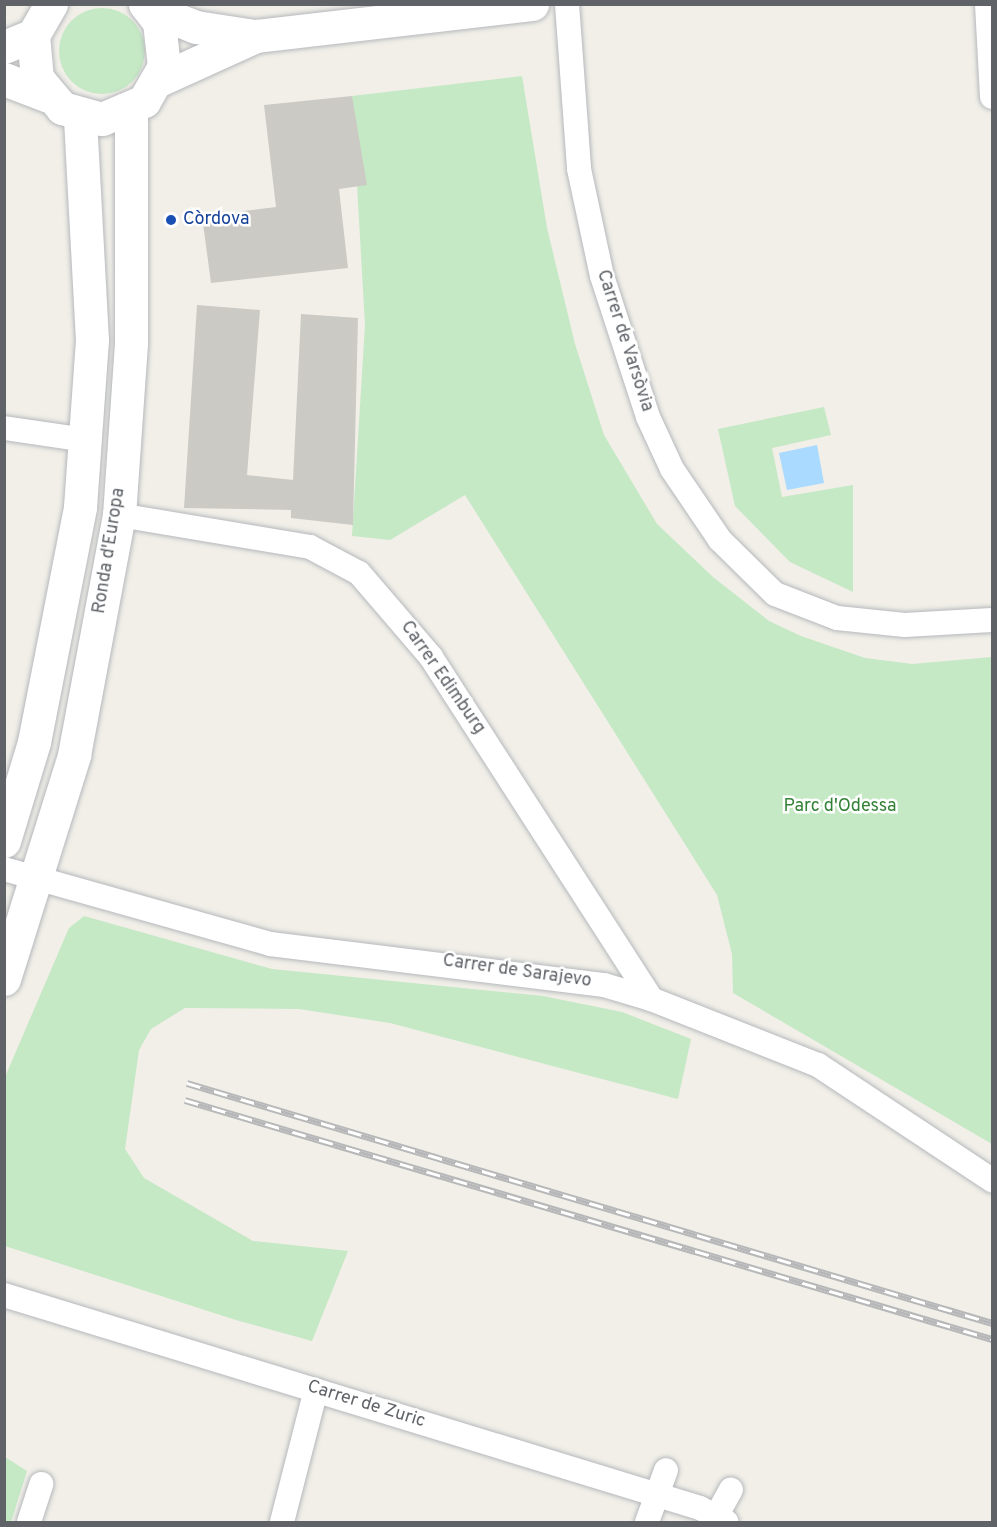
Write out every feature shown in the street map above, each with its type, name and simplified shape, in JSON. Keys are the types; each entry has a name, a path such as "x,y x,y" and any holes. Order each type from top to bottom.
{"street":[{"path":"48,96 19,41 51,4"},
{"path":"148,7 196,27 256,36 532,4"},
{"name":"Carrer de Varsòvia","path":"567,4 579,169 602,276 648,417 672,469 714,531 775,594 837,618 905,625 993,620"},
{"path":"987,4 993,96"},
{"path":"148,7 166,43 159,80"},
{"path":"4,79 48,96 80,115 102,119 131,110 159,80 256,36"},
{"name":"Ronda d'Europa","path":"4,979 38,880 74,755 118,515 131,343 131,110"},
{"name":"Ronda d'Europa","path":"4,841 37,730 80,507 92,340 80,115"},
{"path":"4,429 85,440"},
{"name":"Carrer Edimburg","path":"118,515 310,547 359,573 431,657 651,999"},
{"name":"Carrer de Sarajevo","path":"4,869 270,944 593,983 651,999 818,1065 993,1180"},
{"name":"Carrer de Zuric","path":"4,1295 658,1495 718,1520"},
{"path":"282,1522 316,1390"},
{"path":"647,1522 666,1470"},
{"path":"29,1522 41,1484"},
{"path":"718,1520 731,1490"}],"green space":[{"path":"102,8 119,11 133,20 142,34 145,51 142,68 133,82 119,91 102,94 85,91 71,82 62,68 59,51 62,34 71,20 85,11"},
{"name":"Parc d'Odessa","path":"522,76 547,228 575,344 604,435 657,524 713,577 769,621 801,636 865,658 912,664 992,657 992,1144 733,993 732,954 717,895 465,495 390,540 352,536 365,325 352,96"},
{"path":"824,407 831,435 772,448 782,497 853,485 853,592 790,562 735,506 718,429"},
{"path":"84,916 272,969 543,996 622,1012 691,1039 678,1099 390,1023 299,1009 185,1008 151,1029 139,1050 125,1149 144,1178 253,1241 348,1251 312,1341 236,1320 5,1246 5,1077 69,928"},
{"path":"5,1457 27,1471 11,1522 5,1522"}],"water":[{"path":"817,445 824,483 787,490 779,453"}],"building":[{"path":"352,96 367,185 339,189 348,268 211,283 202,216 276,207 264,105"},
{"path":"197,305 260,310 247,475 293,480 301,314 358,318 353,525 291,518 291,510 184,508"}],"railway":[{"path":"187,1083 992,1323"},
{"path":"185,1100 992,1339"}],"place":[{"name":"Còrdova","path":"171,220"}]}
